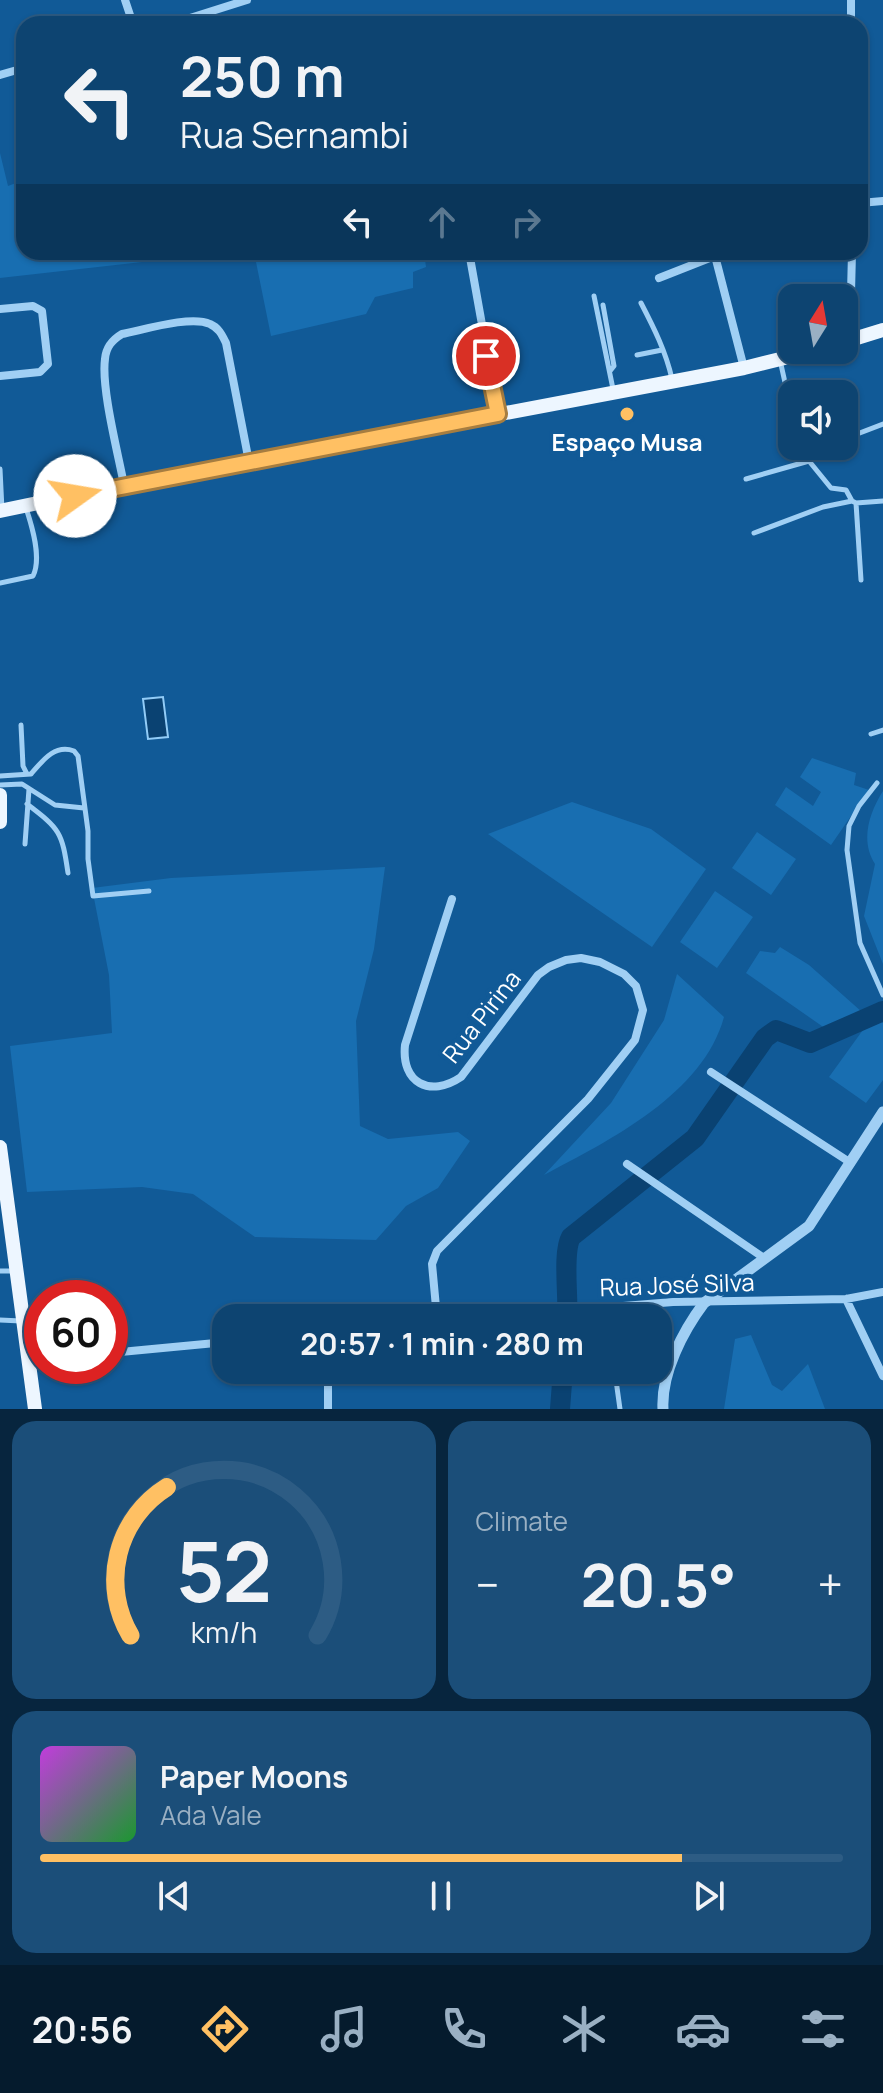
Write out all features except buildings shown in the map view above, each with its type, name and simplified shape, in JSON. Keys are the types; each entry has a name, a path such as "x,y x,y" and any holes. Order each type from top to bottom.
{"main road":[{"path":"858,338 883,330"},
{"path":"1,511 778,360"},
{"path":"0,795 0,822"},
{"path":"0,1147 3,1197 24,1327"},
{"path":"35,1384 35,1409"}],"street":[{"path":"196,16 247,0"},
{"path":"470,260 498,414"},
{"path":"659,278 701,260"},
{"path":"720,260 744,368"},
{"path":"851,284 852,260"},
{"path":"0,309 33,306 42,311 48,364 40,372 0,376"},
{"path":"124,485 105,375 108,348 122,334 201,321 212,324 219,331 226,343 249,462"},
{"name":"Rua Pirina","path":"436,1304 432,1264 437,1251 588,1099 635,1040 643,1010 636,986 624,974 600,962 581,958 566,960 538,975 461,1077 448,1086 433,1088 419,1083 409,1073 404,1058 405,1045 452,899"},
{"path":"711,1072 851,1163"},
{"path":"672,1363 704,1303 809,1226 883,1112"},
{"path":"627,1164 764,1258"},
{"name":"Rua José Silva","path":"668,1304 846,1299 883,1292"},
{"path":"846,1299 883,1376"},
{"path":"128,1351 212,1343"},
{"path":"328,1384 328,1409"},
{"path":"663,1409 665,1384"}],"lane":[{"path":"594,296 614,391"},
{"path":"641,303 666,354 672,380"},
{"path":"603,305 614,366 609,372"},
{"path":"637,355 662,350"},
{"path":"858,434 883,424"},
{"path":"746,479 809,461 831,488 849,492 854,502 861,580"},
{"path":"0,469 1,511"},
{"path":"754,533 823,507 883,501"},
{"path":"0,583 33,576 37,568 31,523 25,507"},
{"path":"21,725 25,775 22,784"},
{"path":"871,734 883,730"},
{"path":"0,776 25,775 53,752 62,748 74,751 78,756 93,896 149,891"},
{"path":"877,783 859,806 849,826 847,850 860,943 883,995"},
{"path":"0,785 22,784 55,805 84,808"},
{"path":"25,844 29,789"},
{"path":"27,804 53,823 61,835 68,873"},
{"path":"0,1271 17,1271"},
{"path":"0,1320 22,1321"},
{"path":"617,1384 620,1409"}],"shaded area":[{"path":"0,153 8,186 16,183 16,260 160,260 0,278"},
{"path":"425,260 426,267 413,272 413,288 375,297 366,314 271,336 256,262"},
{"path":"163,697 168,737 148,739 143,699"},
{"path":"812,758 856,773 854,785 869,790 831,845 775,805 786,787 813,806 821,792 800,777"},
{"path":"883,791 883,964 864,916 875,864 868,846 868,827"},
{"path":"572,802 651,829 706,869 652,947 488,834"},
{"path":"757,832 796,859 771,895 732,868"},
{"path":"385,867 374,949 356,1021 360,1126 388,1139 458,1132 470,1141 438,1188 406,1206 376,1240 255,1237 193,1194 142,1187 27,1192 10,1046 112,1033 109,975 92,888 171,878"},
{"path":"715,891 753,917 717,968 680,942"},
{"path":"780,947 809,965 862,1012 829,1031 746,973 760,951 775,953"},
{"path":"677,974 724,1017 713,1044 696,1069 651,1112 544,1175 611,1103 664,1020"},
{"path":"873,1016 883,1023 883,1080 866,1103 829,1077"},
{"path":"751,1335 772,1385 782,1391 808,1364 825,1409 724,1409 735,1339"}],"waterway":[{"path":"567,1304 566,1264 571,1237 695,1138 765,1038 776,1030 810,1043 883,1011"},
{"path":"560,1409 562,1384"}],"place":[{"name":"Espaço Musa","path":"627,414"}],"route":[{"path":"75,496 498,414 486,356"}]}
